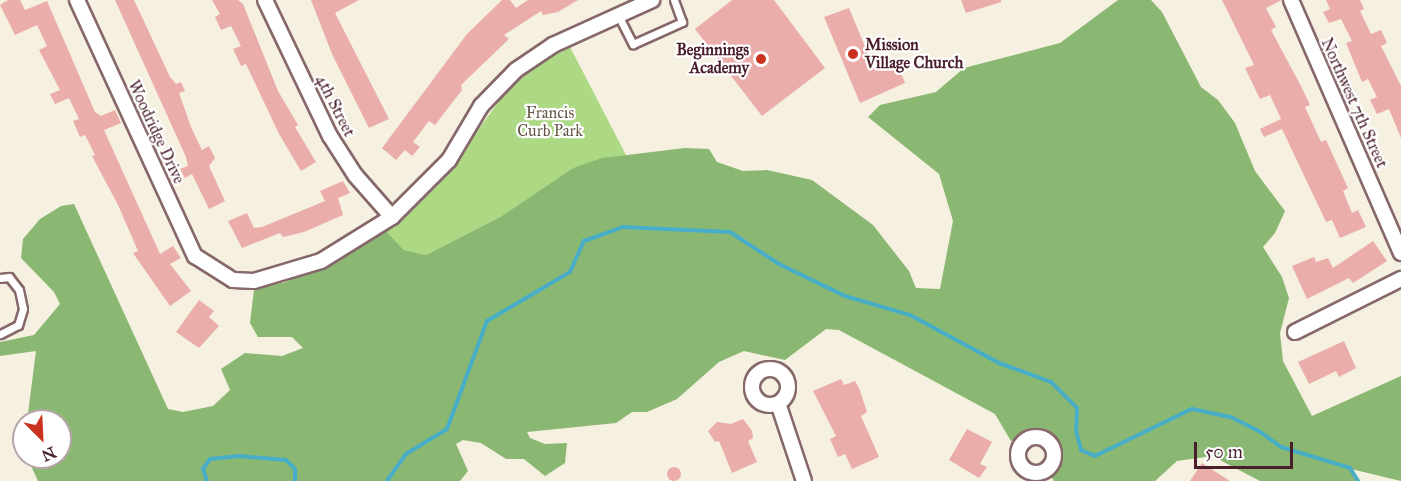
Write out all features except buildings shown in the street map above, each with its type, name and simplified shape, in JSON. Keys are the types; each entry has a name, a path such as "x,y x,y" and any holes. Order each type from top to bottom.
{"street":[{"name":"Woodridge Drive","path":"78,0 195,256 233,280 282,274 321,261 392,218 449,160 481,106 516,70 553,45 652,0"},
{"name":"4th Street","path":"265,0 330,136 355,175 392,218"},
{"name":"Northwest 7th Street","path":"1291,0 1401,253"},
{"path":"1295,332 1401,279"},
{"path":"779,406 804,481"}],"lane":[{"path":"618,15 633,44 682,22 674,0"},
{"path":"0,278 9,277 19,290 23,309 18,326 0,334"}],"green space":[{"path":"1118,0 1151,0 1162,12 1201,87 1218,100 1235,123 1255,171 1285,211 1275,233 1263,247 1282,277 1289,298 1280,333 1283,361 1312,416 1401,376 1401,481 1351,469 1358,481 1260,481 1212,456 1177,461 1155,481 1054,481 1051,476 1062,459 1056,440 1044,430 1011,441 995,414 839,330 826,329 785,360 744,351 719,362 677,399 647,412 632,412 616,423 527,432 530,438 545,444 567,443 565,463 545,476 524,459 506,459 481,443 463,440 456,444 468,471 460,481 38,481 32,469 72,469 72,409 29,409 36,351 0,356 0,342 34,335 60,304 54,292 21,258 23,239 40,219 61,206 74,204 168,409 183,412 213,406 230,390 221,369 245,353 282,356 303,348 292,337 258,337 250,323 254,289 286,282 386,231 404,250 426,255 500,217 573,168 602,158 685,148 709,149 717,162 743,171 767,170 812,180 873,225 909,271 916,288 940,289 953,221 939,174 868,117 880,105 936,92 964,68 1060,43"},
{"name":"Francis Curb Park","path":"570,47 626,155 573,168 500,217 426,255 404,250 386,231 437,186 508,89 540,63"}],"waterway":[{"path":"387,481 406,454 447,429 487,321 570,272 584,241 623,227 730,232 779,264 845,296 910,315 999,363 1051,382 1077,408 1076,431 1081,450 1095,456 1192,409 1231,417 1259,431 1281,447 1350,468 1358,481"},
{"path":"207,481 203,469 210,459 239,456 286,460 295,469 295,481"}],"place":[{"name":"Mission Village Church","path":"853,54"},
{"name":"Beginnings Academy","path":"761,59"}]}
